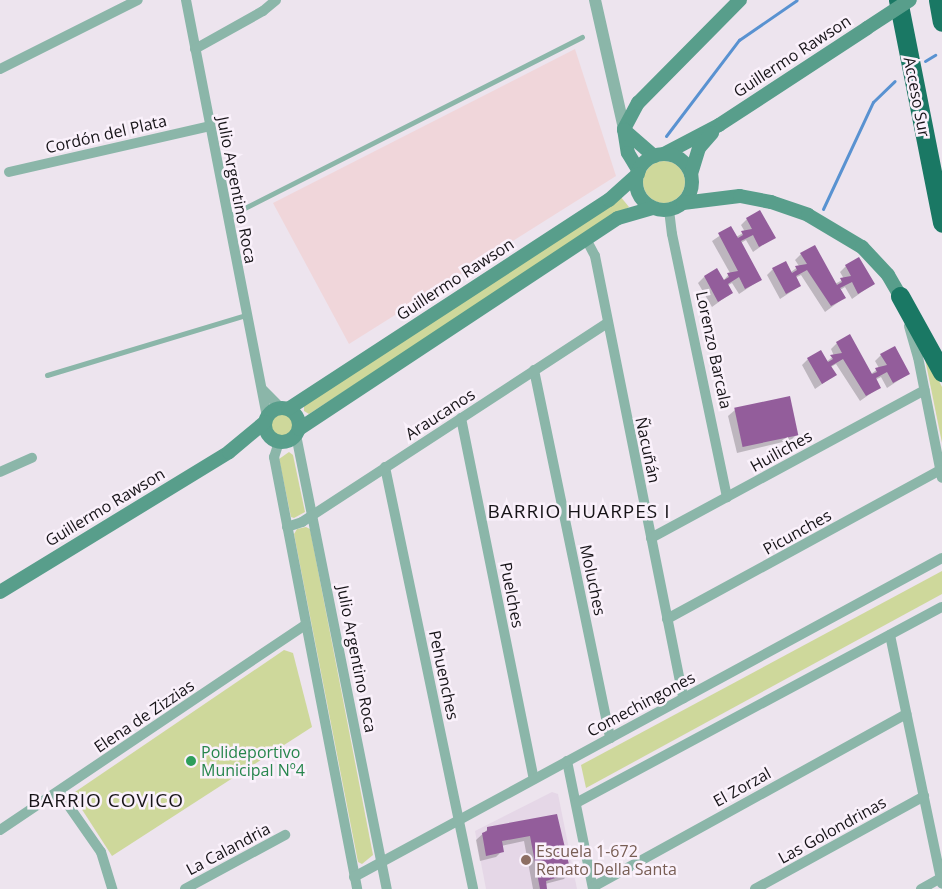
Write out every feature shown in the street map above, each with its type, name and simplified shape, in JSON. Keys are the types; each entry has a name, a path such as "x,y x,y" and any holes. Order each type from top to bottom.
{"highway":[{"name":"Acceso Sur","path":"898,0 942,223"},
{"path":"938,0 942,22"},
{"path":"900,296 942,372"}],"main road":[{"path":"653,208 638,192 638,173 628,153 624,129 638,103 740,0"},
{"name":"Guillermo Rawson","path":"659,156 719,125 910,0"},
{"name":"Guillermo Rawson","path":"691,174 699,148 719,125"},
{"path":"624,129 659,156 682,160 691,174 691,192 683,203"},
{"path":"638,173 659,156"},
{"name":"Guillermo Rawson","path":"0,592 270,429 285,409 609,200 638,173"},
{"path":"270,429 289,441 298,432 625,214 653,208 669,210 683,203 740,196 771,202 808,215 862,247 888,275 900,296"},
{"path":"285,409 298,419 298,432"}],"street":[{"path":"0,68 138,0"},
{"name":"Julio Argentino Roca","path":"186,0 357,889"},
{"path":"195,49 263,11 276,0"},
{"path":"595,0 624,129"},
{"name":"Cordón del Plata","path":"8,172 210,126"},
{"name":"Lorenzo Barcala","path":"669,210 672,234 727,497"},
{"name":"Ñacuñán","path":"586,239 595,256 683,698"},
{"path":"900,296 924,390 941,474"},
{"name":"Araucanos","path":"287,528 314,513 607,323"},
{"name":"Moluches","path":"534,370 610,738"},
{"path":"259,385 270,400 285,409"},
{"name":"Huiliches","path":"651,538 924,390"},
{"name":"Puelches","path":"461,418 534,779"},
{"name":"Julio Argentino Roca","path":"298,432 387,889"},
{"path":"0,472 32,458"},
{"name":"Pehuenches","path":"385,467 473,889"},
{"name":"Picunches","path":"667,619 941,474"},
{"name":"Comechingones","path":"354,877 942,558"},
{"path":"576,803 942,607"},
{"name":"Elena de Zizzias","path":"0,830 59,792 305,624"},
{"path":"890,635 941,881 921,889"},
{"name":"El Zorzal","path":"593,888 906,714"},
{"path":"566,761 593,888"},
{"path":"59,792 101,852 112,889"},
{"name":"Las Golondrinas","path":"755,889 924,796"},
{"name":"La Calandria","path":"185,889 285,835"}],"lane":[{"path":"227,217 582,37"},
{"path":"46,375 246,315"}],"shaded area":[{"path":"575,49 616,176 349,344 273,203"},
{"name":"Escuela 1-672 Renato Della Santa","path":"552,792 558,794 577,889 486,889 475,831"}],"green space":[{"path":"668,161 676,164 682,170 685,182 682,194 676,200 660,203 652,200 646,194 643,178 646,170 652,164"},
{"path":"620,196 629,207 309,414 304,411 304,406"},
{"path":"923,349 942,387 942,443"},
{"path":"277,413 287,413 294,420 294,430 287,437 277,437 270,430 270,420"},
{"path":"289,452 293,455 305,512 294,518 291,517 279,459"},
{"path":"306,527 310,529 373,855 362,864 358,862 294,534 297,529"},
{"path":"942,571 942,594 586,788 581,765"},
{"name":"Polideportivo Municipal Nº4","path":"284,650 293,653 312,727 112,856 72,794"}],"building":[{"path":"760,210 776,238 759,247 753,235 741,241 762,280 745,289 739,277 728,284 733,293 718,302 704,276 717,268 724,280 729,277 727,273 738,271 718,233 731,226 738,238 743,235 741,231 752,229 746,218"},
{"path":"815,245 837,285 842,282 840,278 851,276 845,265 859,257 875,284 858,294 852,282 840,288 846,298 831,306 807,270 796,276 801,286 786,294 772,268 786,261 792,273 797,270 795,266 807,264 800,253"},
{"path":"850,334 872,374 877,372 875,368 887,365 880,354 895,346 910,374 893,383 887,372 876,378 881,388 866,396 843,359 831,366 837,375 822,384 807,358 821,350 828,362 833,359 830,355 842,353 836,342"},
{"path":"790,396 798,435 743,447 734,408"},
{"path":"557,814 571,873 546,881 547,889 540,889 530,836 502,841 504,852 486,856 482,833 487,831 487,827"}],"waterway":[{"path":"666,136 739,40 797,0"},
{"path":"925,61 935,55"},
{"path":"823,209 873,102 895,81"}],"place":[{"name":"Polideportivo Municipal Nº4","path":"191,761"},
{"name":"Escuela 1-672 Renato Della Santa","path":"526,860"}],"district":[{"name":"BARRIO HUARPES I","path":"579,512"},
{"name":"BARRIO COVICO","path":"106,801"}]}
